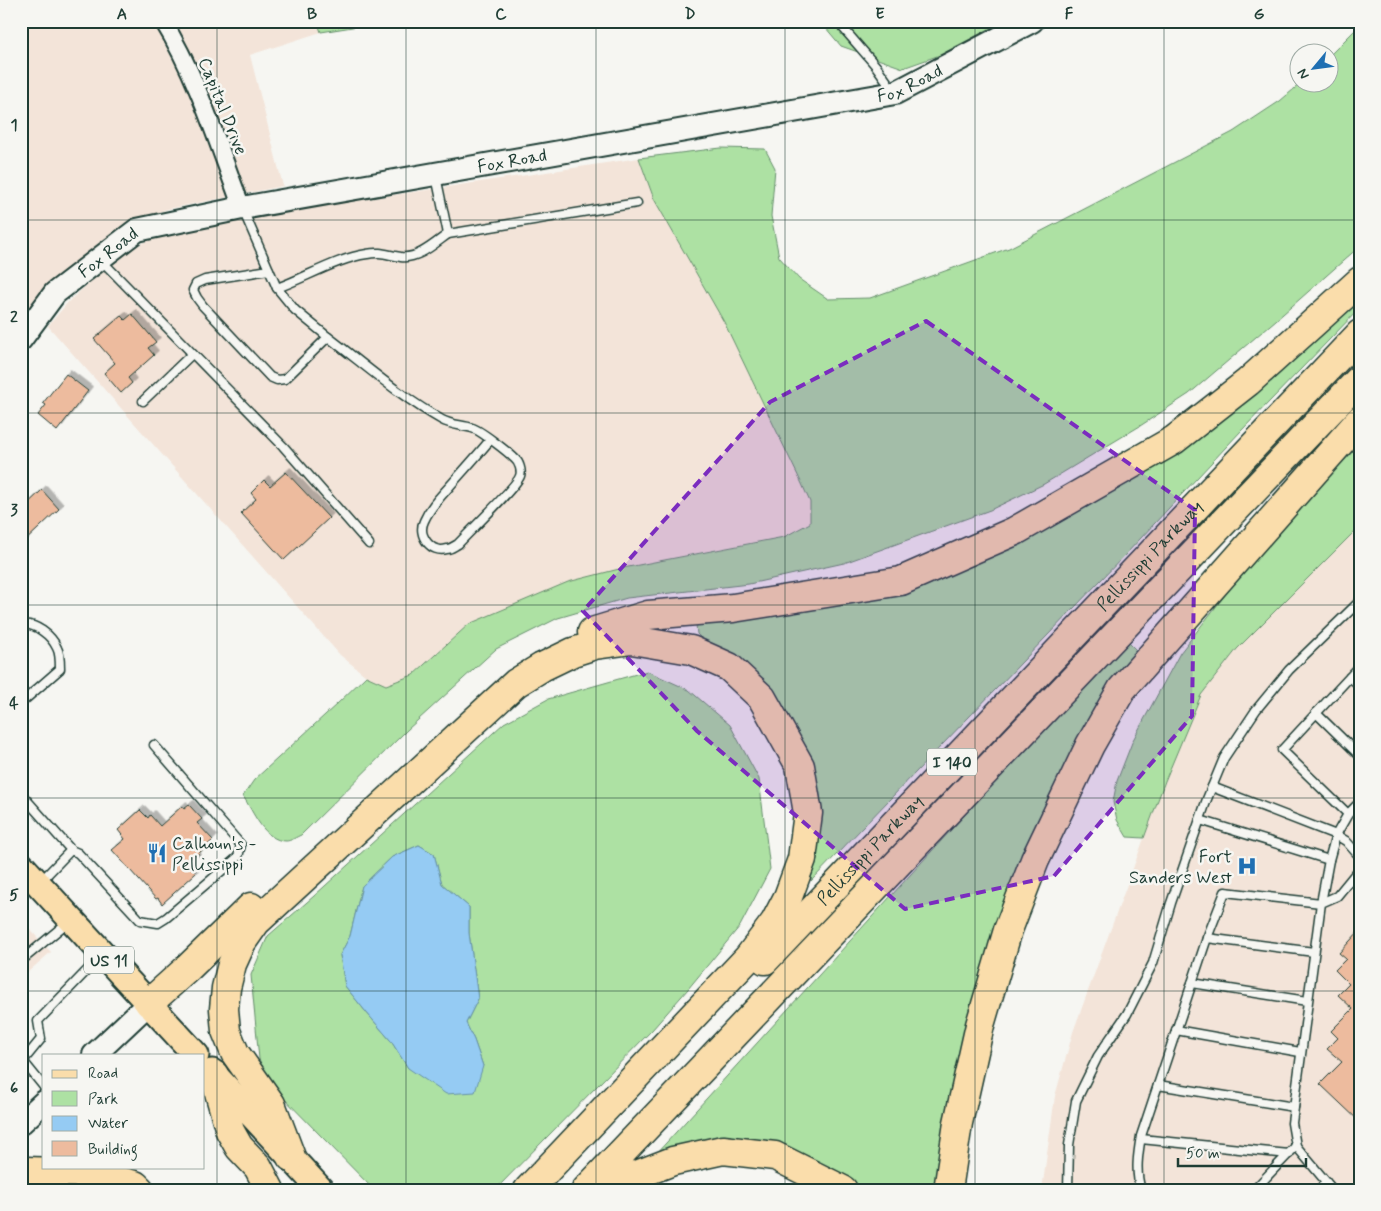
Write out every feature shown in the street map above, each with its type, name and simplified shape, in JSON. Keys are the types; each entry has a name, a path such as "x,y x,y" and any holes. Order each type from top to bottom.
{"highway":[{"path":"149,1003 255,904 504,680 574,637 648,614 733,608 901,581 1015,531 1174,440 1248,382 1360,281"},
{"name":"Pellissippi Parkway","path":"545,1190 873,848 944,770 1360,334"},
{"name":"Pellissippi Parkway","path":"586,1190 1360,379"},
{"path":"948,1190 958,1123 980,1025 1008,930 1035,860 1090,745 1122,689 1360,420"},
{"path":"291,1157 271,1104 235,1053 226,1031 224,1009 226,988 232,964 242,942 256,922 496,700 522,679 573,652 595,645 632,640 691,650 729,667 762,698 800,766 808,813 802,859 788,897 775,922 748,958 528,1190"},
{"path":"209,1069 230,1132 239,1147 258,1167 270,1190"},
{"path":"610,1190 616,1183 673,1161 723,1150 775,1156 843,1190"},
{"path":"21,1174 26,1171 89,1173 135,1186 140,1190"}],"main road":[{"name":"US 11","path":"21,865 195,1054"},
{"path":"209,1069 321,1190"}],"street":[{"name":"Capital Drive","path":"163,21 179,51 242,208"},
{"name":"Fox Road","path":"21,339 55,293 137,230 242,208 895,93 1032,21"},
{"path":"95,1054 149,1003"},
{"path":"21,1123 42,1104"}],"lane":[{"path":"837,21 876,66 895,93"},
{"path":"436,174 448,234"},
{"path":"277,288 366,254 385,253 400,257 411,256 423,251 448,234 638,203"},
{"path":"242,208 277,288 295,310 405,396 445,422 474,428 517,460 520,468 520,477 458,544 447,550 437,550 430,546 422,533 423,523 431,508 490,440"},
{"path":"99,259 283,446 369,544"},
{"path":"269,270 206,280 196,284 193,290 197,298 210,313 270,377 277,380 285,379 328,337"},
{"path":"143,401 192,354"},
{"path":"1068,1190 1069,1144 1076,1101 1098,1056 1127,1014 1153,963 1171,903 1224,758 1256,710 1289,670 1360,601"},
{"path":"21,625 39,627 58,648 60,669 21,703"},
{"path":"1348,814 1282,750 1360,666"},
{"path":"1350,676 1360,686"},
{"path":"1316,713 1360,756"},
{"path":"21,798 23,796 71,850 78,854 140,920 158,923 238,857 241,845 154,745"},
{"path":"1212,787 1336,835 1346,841 1360,857"},
{"path":"1333,1190 1296,1146 1292,1123 1307,1001 1329,860 1336,835 1348,814 1360,802"},
{"path":"1200,820 1329,860"},
{"path":"38,883 71,850"},
{"path":"1151,1190 1141,1189 1138,1180 1138,1158 1141,1138 1207,938 1225,892 1321,903 1337,896 1360,868"},
{"path":"21,961 71,919"},
{"path":"1207,938 1314,952"},
{"path":"42,1085 22,1062 41,1039 38,1021 103,954"},
{"path":"1192,983 1307,1001"},
{"path":"1176,1030 1300,1052"},
{"path":"1158,1085 1294,1107"},
{"path":"1141,1138 1289,1154"},
{"path":"1254,1190 1296,1146"},
{"path":"1319,1190 1326,1182"}],"highlighted area":[{"path":"926,321 1195,510 1192,716 1054,876 905,909 697,731 583,611 770,402"}],"shaded area":[{"path":"21,21 317,21 321,32 250,55 283,186 168,209 121,228 83,257 21,321"},
{"path":"639,158 654,199 724,322 802,484 810,502 810,523 784,537 623,568 469,624 413,675 386,685 366,676 340,655 48,326 69,301 124,252 149,240 202,224"},
{"name":"Fort Sanders West","path":"1360,526 1360,1190 1042,1190 1055,1096 1073,1032 1165,781 1201,695 1237,649"},
{"path":"21,920 51,952 21,978"}],"green space":[{"path":"317,21 390,21 321,32"},
{"path":"820,21 1004,21 940,55 903,68 841,46"},
{"path":"1360,25 1360,246 1189,394 1044,484 990,510 844,563 749,584 627,598 558,618 496,649 407,730 301,835 286,841 278,840 265,831 243,796 254,780 366,676 386,685 413,675 469,624 568,582 623,568 784,537 810,523 810,502 802,484 724,322 654,199 639,158 721,148 765,149 775,168 771,216 779,257 799,279 828,299 870,298 1009,248 1233,132 1290,92 1338,92 1338,47"},
{"path":"1360,287 1360,308 811,881 819,810 771,696 703,640 697,634 696,625 914,580 1033,527"},
{"path":"1360,444 1360,526 1237,649 1201,695 1165,781 1144,838 1127,837 1117,820 1113,802 1117,781 1133,740 1180,653 1271,536"},
{"path":"1125,639 1136,650 1082,740 937,1190 843,1190 798,1162 656,1154"},
{"path":"647,671 689,690 730,725 759,779 770,869 740,926 688,989 652,1030 495,1190 374,1190 271,1085 259,1059 251,975 268,936 504,723 548,699","holes":["419,845 434,854 442,884 469,907 469,933 478,999 466,1023 483,1066 408,1068 391,1041 345,986 340,955 350,936 362,886 392,857"]},
{"path":"712,1184 763,1189 765,1190 667,1190"}],"water":[{"path":"419,845 434,854 442,884 469,907 469,933 478,999 466,1023 483,1066 475,1092 446,1094 408,1068 391,1041 345,986 340,955 350,936 362,886 392,857"}],"building":[{"path":"132,314 156,342 148,348 154,355 128,378 132,383 121,393 104,373 115,363 94,339 121,316 125,320"},
{"path":"66,374 88,391 57,431 38,415 46,405 43,403"},
{"path":"286,472 329,518 284,560 241,513 256,499 251,493 264,480 270,486"},
{"path":"42,490 59,509 21,545 21,510"},
{"name":"Calhoun's - Pellissippi","path":"189,805 202,819 197,823 213,840 189,865 196,873 162,904 112,850 125,839 118,830 140,810 148,818 150,815 160,826 182,806 184,809"},
{"path":"1360,930 1360,1122 1320,1084 1342,1062 1327,1049 1338,1038 1331,1031 1353,1009 1338,995 1349,984 1335,970 1346,959 1339,953"}],"place":[{"name":"Calhoun's - Pellissippi","path":"157,853"},
{"name":"Fort Sanders West","path":"1247,866"}]}
